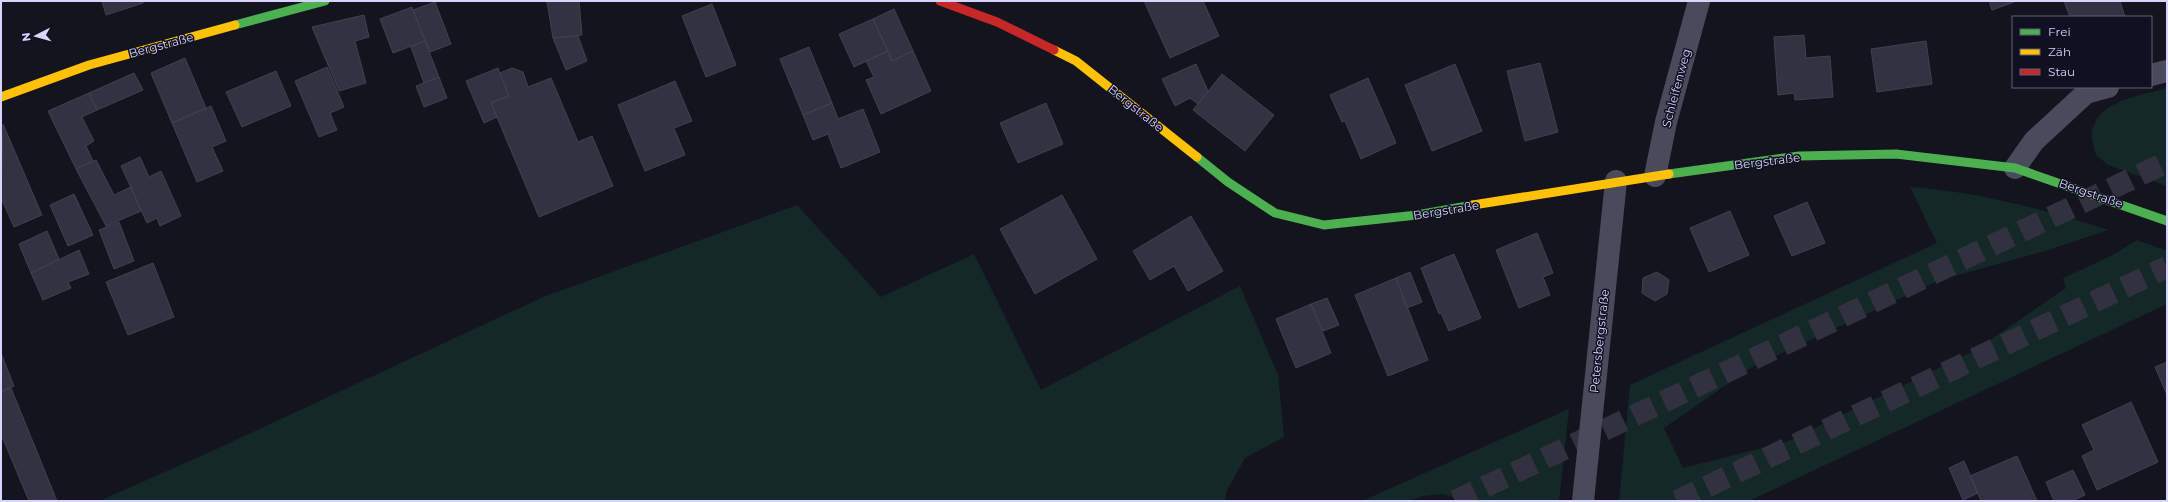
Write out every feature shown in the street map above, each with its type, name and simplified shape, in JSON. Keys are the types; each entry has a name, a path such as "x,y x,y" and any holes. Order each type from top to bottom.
{"street":[{"name":"Bergstraße","path":"1,97 89,65 325,1"},
{"name":"Bergstraße","path":"940,1 997,22 1076,60 1228,182 1275,213 1324,225 1417,215 1616,181 1799,156 1896,154 2015,168 2157,216 2167,221"},
{"name":"Schleifenweg","path":"1655,176 1666,122 1699,1"},
{"path":"2152,75 2167,71"},
{"path":"2015,168 2034,141 2086,93 2104,88"},
{"name":"Petersbergstraße","path":"1583,501 1616,181"}],"green space":[{"path":"2167,88 2167,186 2108,165 2096,155 2092,131 2096,121 2103,112 2112,106 2123,100"},
{"path":"1910,187 1935,189 2010,202 2060,215 2108,230 2045,251 1940,280 1752,367 1664,428 1683,468 1786,442 1974,351 2066,288 2063,278 2111,256 2137,240 2167,251 2167,304 1749,501 1619,501 1630,385 1937,243"},
{"path":"797,205 881,297 974,254 1041,390 1240,286 1278,375 1284,437 1245,458 1227,490 1225,501 99,501 210,452 543,297"},
{"path":"1569,409 1559,501 1466,501 1443,494 1423,496 1410,501 1362,501"}],"building":[{"path":"102,1 143,1 143,3 106,15"},
{"path":"579,1 582,35 553,38 547,2"},
{"path":"1144,1 1203,1 1219,36 1170,58"},
{"path":"1989,1 2017,1 1992,10"},
{"path":"2064,1 2120,1 2125,16 2070,16"},
{"path":"435,2 451,44 430,52 413,10"},
{"path":"712,4 736,65 706,77 682,16"},
{"path":"412,7 425,41 393,53 380,19"},
{"path":"894,9 913,51 892,61 873,19"},
{"path":"364,15 369,37 355,41 366,83 339,91 312,27"},
{"path":"873,19 888,51 854,67 839,34"},
{"path":"1804,35 1806,58 1830,56 1833,97 1795,100 1794,93 1778,95 1774,37"},
{"path":"578,36 587,61 566,70 553,38"},
{"path":"425,41 439,77 424,83 411,47"},
{"path":"1926,41 1932,84 1877,92 1871,49"},
{"path":"809,47 832,103 803,115 780,59"},
{"path":"888,51 892,61 913,51 931,91 881,114 866,80 874,77 866,61"},
{"path":"185,58 206,108 172,123 151,73"},
{"path":"1540,63 1558,132 1525,141 1507,71"},
{"path":"1196,64 1208,91 1198,104 1190,98 1175,106 1162,79"},
{"path":"1455,64 1482,131 1432,151 1405,85"},
{"path":"327,67 344,107 330,113 337,130 319,137 295,81"},
{"path":"498,68 509,96 491,103 497,117 484,123 466,81"},
{"path":"512,68 523,72 528,87 551,78 578,142 592,136 613,186 539,217 491,103 509,96 500,73"},
{"path":"276,71 291,106 242,127 226,92"},
{"path":"134,73 143,90 97,110 89,93"},
{"path":"1222,74 1274,115 1245,151 1193,110"},
{"path":"439,77 447,98 424,107 416,86"},
{"path":"1368,78 1396,143 1361,159 1345,121 1342,122 1330,95"},
{"path":"675,81 692,121 674,128 685,155 645,171 618,105"},
{"path":"89,93 97,110 82,117 94,141 86,146 93,161 76,169 48,111"},
{"path":"832,103 838,119 863,109 880,152 841,168 828,134 813,140 803,115"},
{"path":"1046,103 1063,144 1018,163 1000,123"},
{"path":"211,106 226,141 212,147 223,171 197,182 172,123"},
{"path":"3,124 42,215 14,227 1,198"},
{"path":"140,157 149,177 161,171 181,216 160,226 157,218 147,223 121,166"},
{"path":"96,160 114,195 131,187 141,211 106,226 76,169"},
{"path":"74,194 93,235 68,246 50,205"},
{"path":"1062,195 1097,259 1035,294 1000,229"},
{"path":"1807,202 1825,243 1792,256 1774,216"},
{"path":"1730,211 1749,255 1709,272 1690,228"},
{"path":"1191,216 1223,271 1188,291 1174,266 1150,280 1133,251"},
{"path":"119,222 134,261 114,269 99,230"},
{"path":"47,231 59,259 31,273 19,244"},
{"path":"1537,233 1553,273 1543,277 1550,295 1519,308 1496,250"},
{"path":"79,250 89,274 68,282 71,288 43,300 31,273"},
{"path":"1454,254 1481,318 1449,331 1441,313 1439,314 1421,268"},
{"path":"153,263 174,317 128,335 106,282"},
{"path":"1410,272 1422,302 1407,308 1396,278"},
{"path":"1657,272 1669,280 1667,294 1655,301 1642,293 1643,278"},
{"path":"1396,278 1428,360 1388,376 1355,295"},
{"path":"1327,298 1339,325 1323,331 1311,304"},
{"path":"1311,304 1331,353 1296,368 1276,319"},
{"path":"1,353 14,386 1,391"},
{"path":"2167,362 2167,395 2155,367"},
{"path":"11,388 57,501 29,501 1,434 1,392"},
{"path":"2131,402 2158,462 2097,490 2082,456 2094,450 2082,425"},
{"path":"2017,456 2037,501 1981,501 1970,476"},
{"path":"1964,461 1978,493 1963,500 1949,468"},
{"path":"2073,470 2085,495 2072,501 2054,501 2046,482"}],"tunnel":[{"path":"1455,501 2167,162"},
{"path":"1677,501 2167,267"}],"traffic: fast":[{"path":"235,25 325,1"},
{"path":"1669,174 1799,156 1896,154 2015,168 2167,221"},
{"path":"1197,157 1228,182 1275,213 1324,225 1417,215 1473,205"}],"traffic: slow":[{"path":"1,97 89,65 235,25"},
{"path":"1054,50 1076,61 1197,157"},
{"path":"1473,205 1669,174"}],"traffic: jam":[{"path":"940,1 997,22 1054,50"}]}
